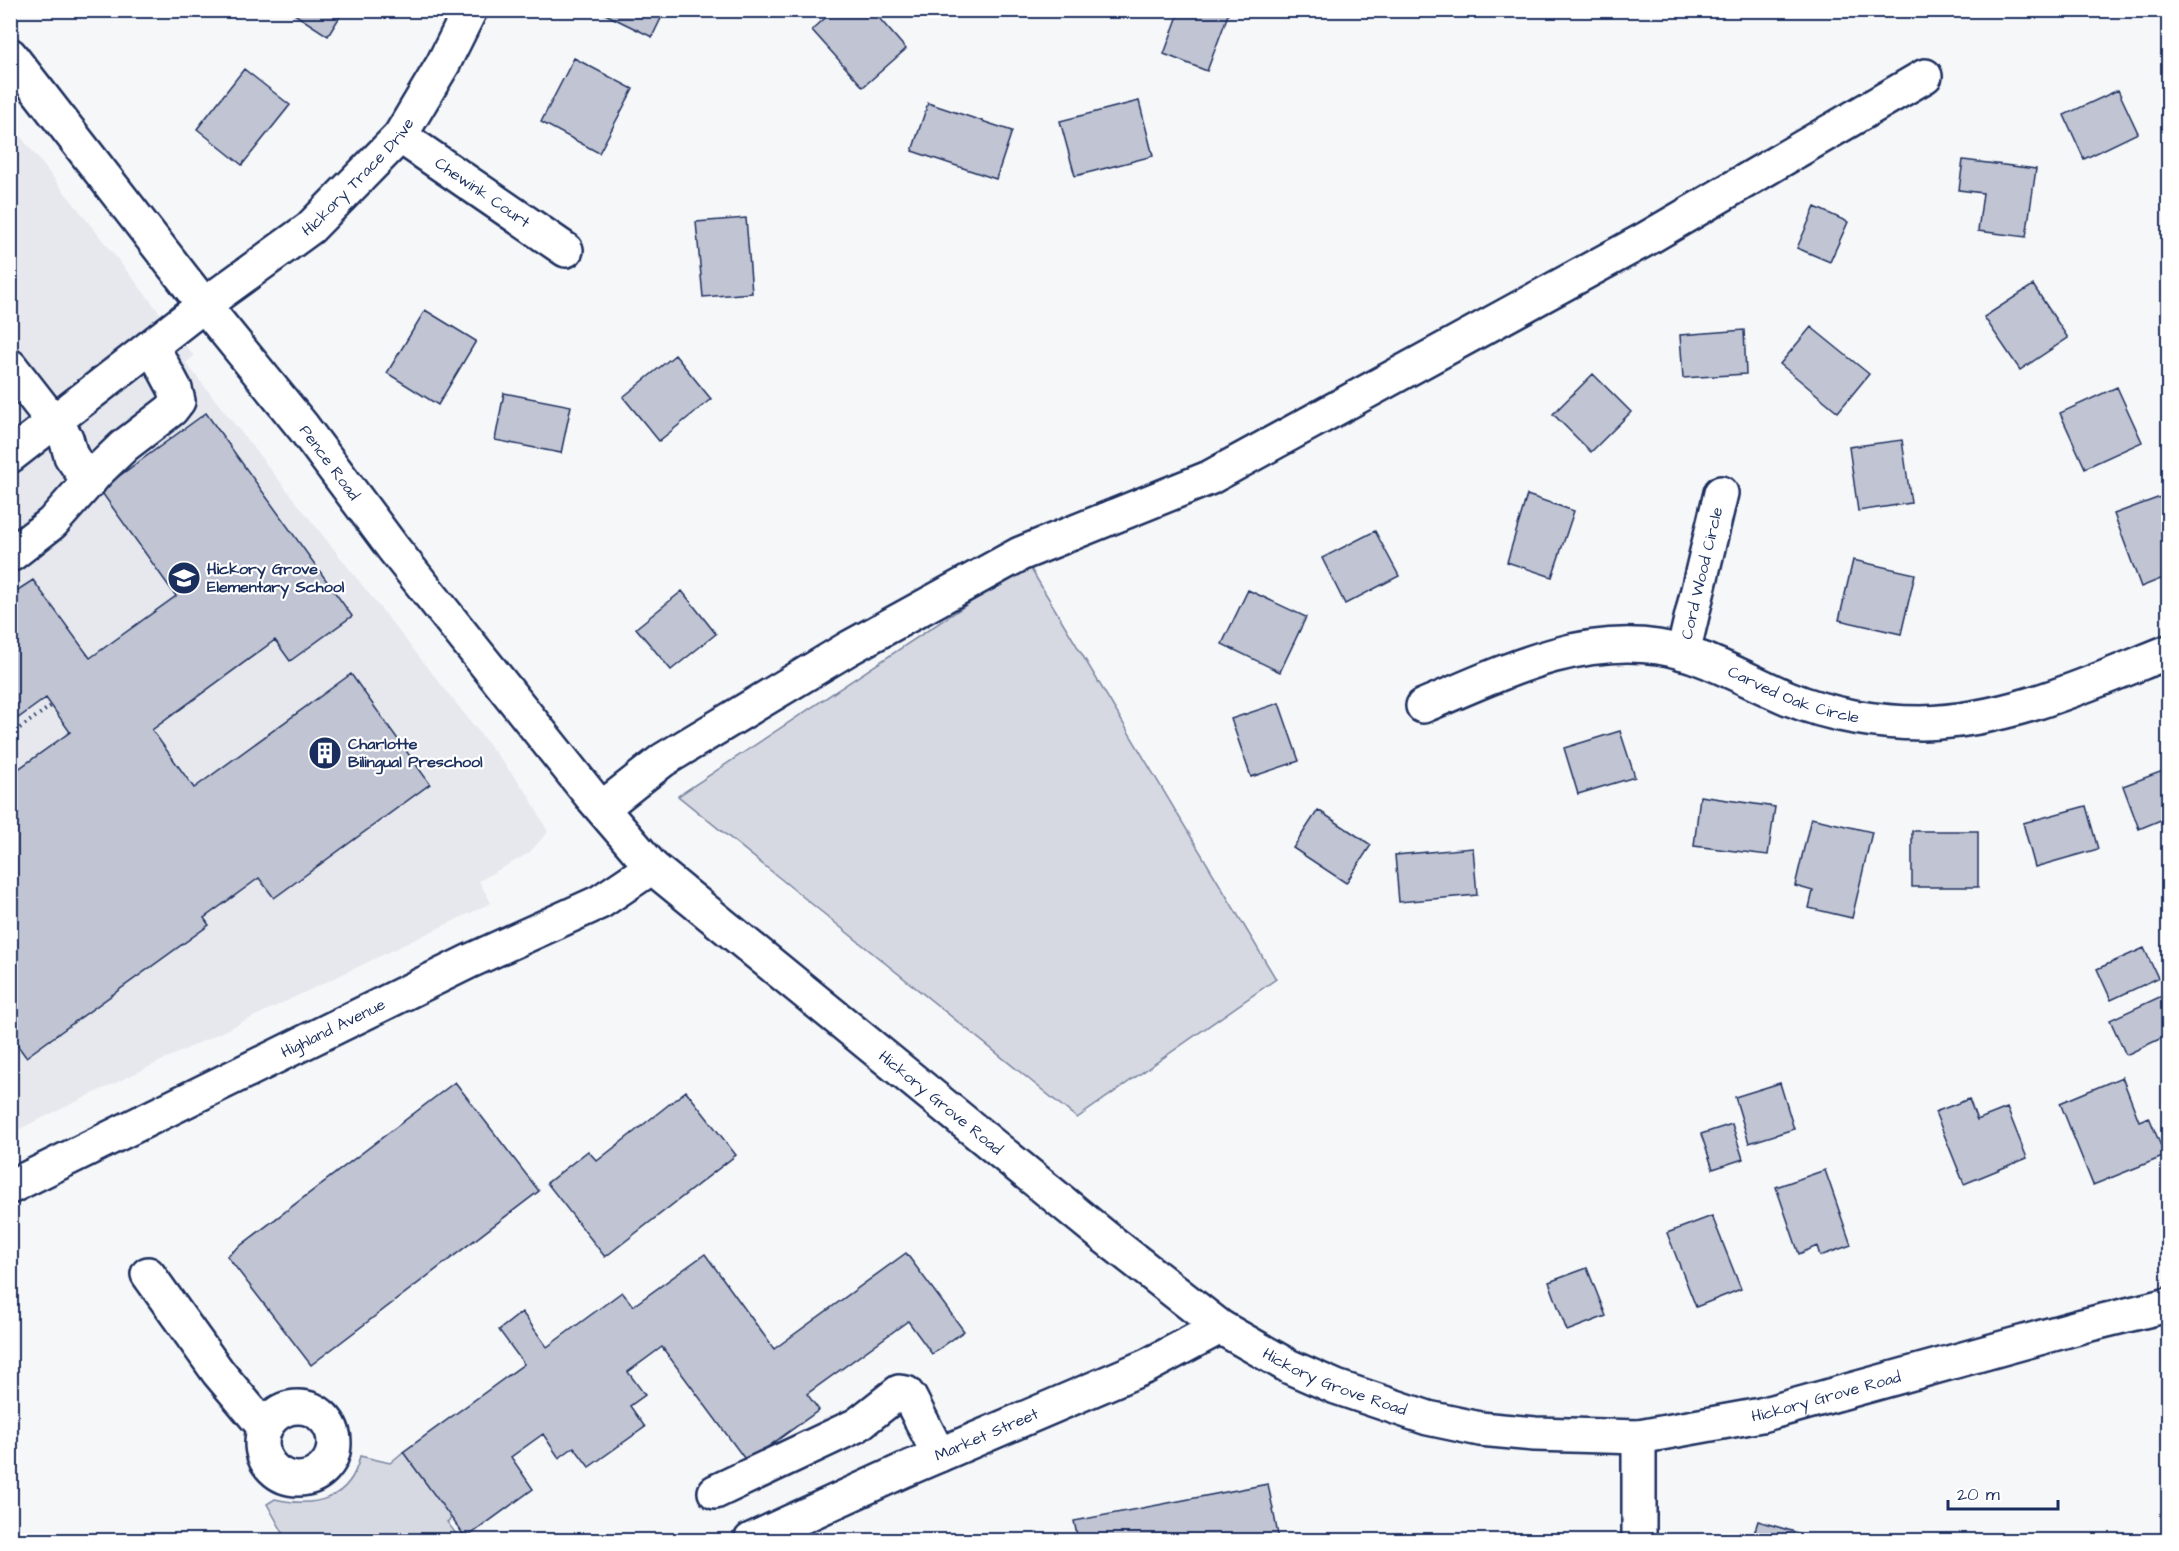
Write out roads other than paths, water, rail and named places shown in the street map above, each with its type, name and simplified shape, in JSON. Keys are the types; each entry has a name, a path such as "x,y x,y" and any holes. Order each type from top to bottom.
{"street":[{"name":"Hickory Trace Drive","path":"10,456 204,305 310,228 399,136 442,64 470,10"},
{"name":"Pence Road","path":"10,55 204,305 303,427 393,548 652,867"},
{"path":"602,808 663,760 919,609 1020,554 1209,478 1646,239 1925,76"},
{"name":"Chewink Court","path":"399,136 566,250"},
{"path":"12,554 52,523 124,446 171,410 178,401 175,389 152,346"},
{"path":"10,366 66,438 78,468 89,482"},
{"name":"Cord Wood Circle","path":"1683,653 1721,493"},
{"name":"Carved Oak Circle","path":"1423,706 1542,657 1584,647 1634,645 1683,653 1707,661 1791,699 1853,717 1920,723 1983,718 2045,702 2169,652"},
{"name":"Highland Avenue","path":"10,1187 470,961 600,902 652,867"},
{"name":"Hickory Grove Road","path":"652,867 1105,1237 1220,1327 1290,1367 1366,1398 1428,1418 1480,1429 1534,1434 1639,1437 1761,1415 2082,1326 2169,1305"},
{"path":"148,1274 218,1372 265,1428"},
{"name":"Market Street","path":"751,1540 939,1455 1147,1366 1220,1327"},
{"path":"715,1492 857,1425 899,1392 906,1393 910,1398 939,1455"},
{"path":"1639,1437 1639,1540"}],"place":[{"name":"Hickory Grove Elementary School","path":"184,578"},
{"name":"Charlotte Bilingual Preschool","path":"325,753"}]}
